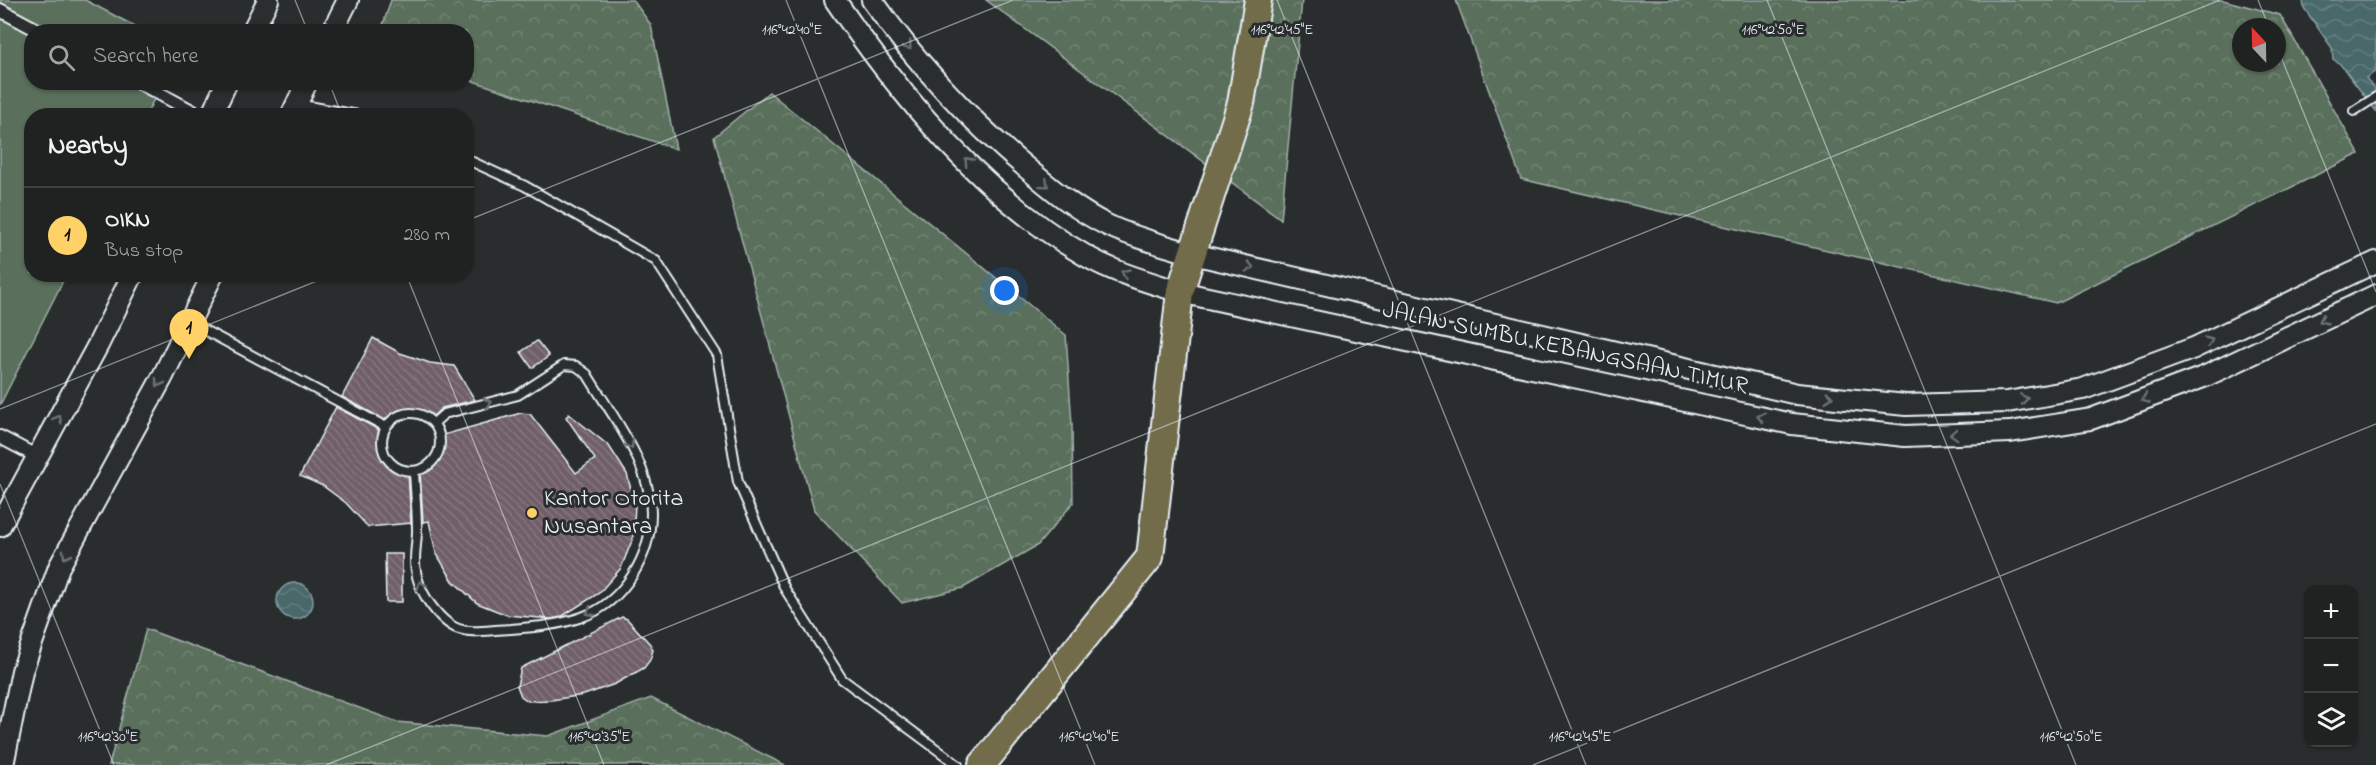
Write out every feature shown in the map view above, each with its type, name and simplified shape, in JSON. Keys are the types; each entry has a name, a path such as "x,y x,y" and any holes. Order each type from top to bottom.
{"highway":[{"path":"982,765 1150,556 1180,292 1240,103 1258,0"}],"street":[{"path":"256,24 268,0"},
{"path":"336,24 348,0"},
{"name":"JALAN SUMBU KEBANGSAAN TIMUR","path":"835,0 920,111 1011,203 1087,257 1137,279 1180,292 1792,424 1905,436 2010,432 2091,419 2206,376 2376,295"},
{"name":"JALAN SUMBU KEBANGSAAN TIMUR","path":"872,0 943,91 990,138 1061,197 1106,225 1193,254 1797,394 1906,405 2007,402 2083,389 2194,348 2376,262"},
{"path":"0,10 26,24"},
{"path":"153,90 186,108"},
{"path":"215,108 223,90"},
{"path":"295,108 303,90"},
{"path":"0,526 98,345 129,282"},
{"path":"3,765 22,671 59,567 162,378 209,282"},
{"path":"0,437 38,457"}],"lane":[{"path":"2354,111 2372,99"},
{"path":"474,163 525,186 656,261 717,355 738,482 785,589 842,679 958,765"},
{"path":"190,322 386,427"},
{"path":"414,471 417,529 415,571 426,598 442,620 461,631 545,627 584,616 613,599 637,570 648,542 651,512 645,480 636,455 587,374 582,370 576,366 564,365 518,395 444,414 434,423"},
{"path":"409,413 422,415 434,423 440,438 438,453 429,466 414,471 398,468 386,458 382,442 386,427 396,418 409,413"}],"green space":[{"path":"0,0 85,0 131,24 24,24 24,90 158,90 150,108 24,108 24,282 62,282 0,405"},
{"path":"391,0 633,0 651,25 676,149 474,81 474,24 383,24"},
{"path":"986,0 1302,0 1281,220 1281,219"},
{"path":"1456,0 2223,0 2280,15 2282,18 2232,18 2232,72 2286,72 2286,26 2359,154 2056,303 1521,179"},
{"path":"769,92 1066,335 1072,425 1073,503 1038,545 963,588 902,603 814,510 714,137"},
{"path":"146,629 397,722 548,736 651,698 785,765 109,765"}],"water":[{"path":"2303,0 2376,0 2376,71 2366,78 2376,91 2376,111 2340,64 2333,59 2332,48 2304,8"},
{"path":"295,583 308,588 313,601 308,614 295,619 282,614 277,601 282,588"}],"building":[{"path":"373,338 400,353 430,363 454,366 475,400 442,408 428,424 421,419 409,417 398,421 392,427 389,422 342,397"},
{"path":"537,341 549,356 532,368 521,352"},
{"path":"336,407 383,432 389,432 386,442 390,455 400,464 410,466 408,471 411,523 368,527 346,503 323,486 300,476"},
{"name":"Kantor Otorita Nusantara","path":"521,413 530,414 576,473 595,459 566,417 569,414 609,446 627,474 635,505 633,538 621,568 599,593 561,617 551,619 507,615 477,603 453,581 436,553 429,521 423,522 420,471 417,466 426,462 434,451 436,437"},
{"path":"385,554 402,554 402,602 386,602"},
{"path":"622,617 627,619 653,650 644,668 615,684 584,695 528,701 521,696 517,686 521,668"}],"place":[{"name":"OIKN","path":"189,359"},
{"name":"Kantor Otorita Nusantara","path":"532,513"}]}
